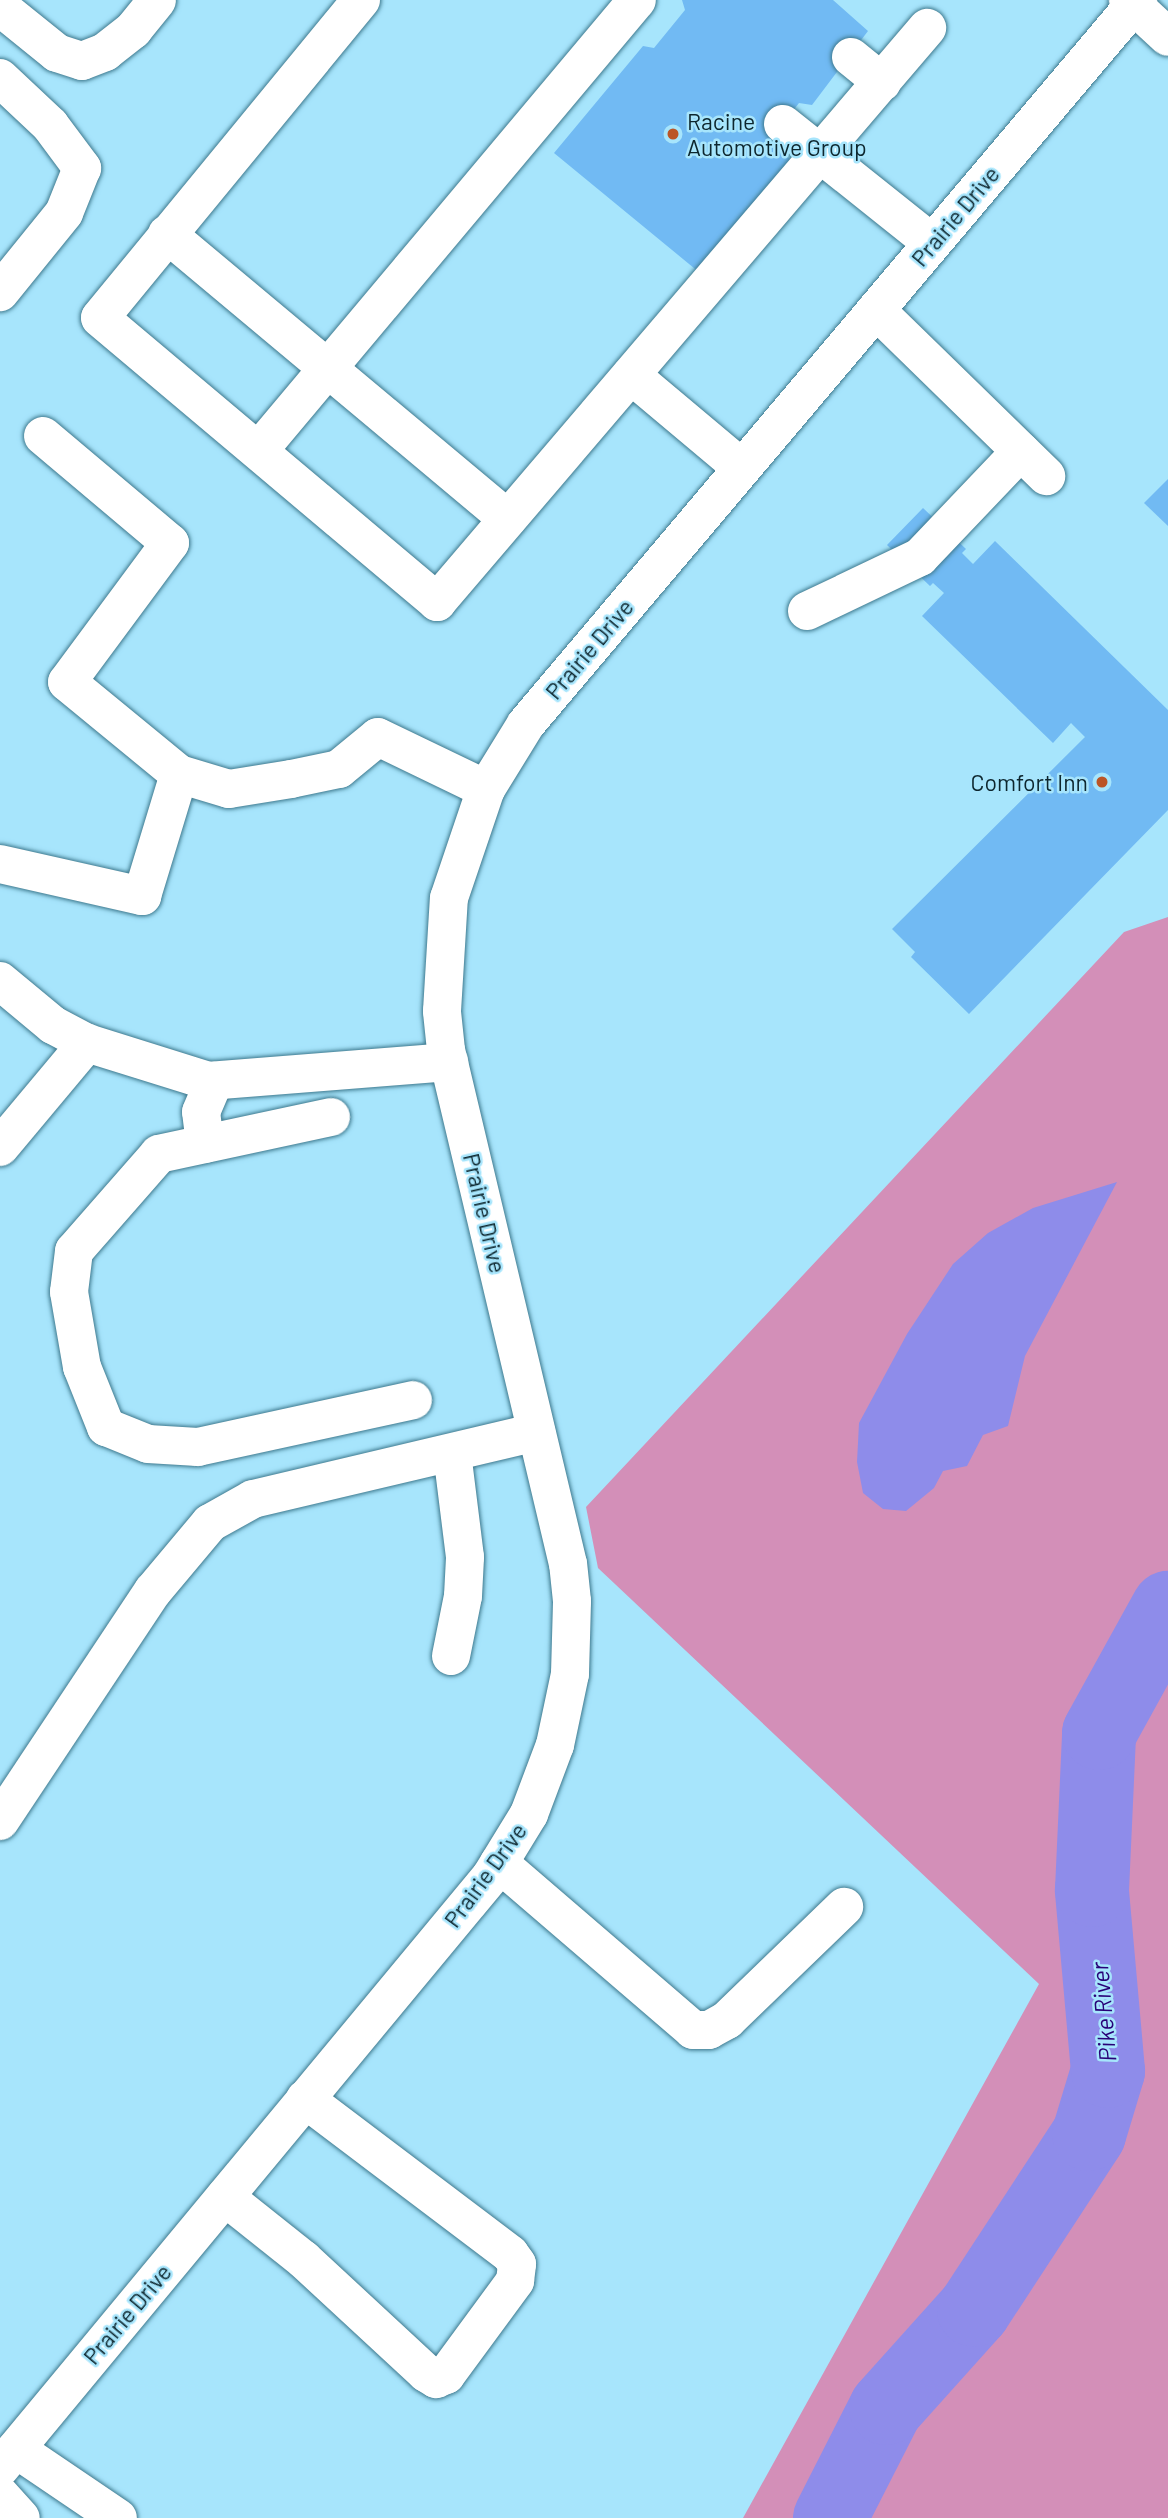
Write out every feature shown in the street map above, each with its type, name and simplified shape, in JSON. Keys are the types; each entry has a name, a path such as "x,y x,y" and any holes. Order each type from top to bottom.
{"street":[{"path":"0,7 57,53 82,61 105,52 134,30 157,0"},
{"path":"361,0 100,318 260,449 437,602 631,375 715,266 819,155 928,28"},
{"path":"260,449 637,0"},
{"path":"1133,2 1168,37"},
{"name":"Prairie Drive","path":"8,2458 499,1863 529,1814 555,1745 570,1674 572,1601 568,1564 449,1062 442,1011 444,935 459,860 486,789 526,724 1133,2"},
{"path":"851,57 882,82"},
{"path":"0,78 50,125 82,168 64,213 0,292"},
{"path":"783,124 932,243"},
{"path":"167,234 508,519"},
{"path":"807,611 920,557 1033,463 876,310"},
{"path":"631,375 742,468"},
{"path":"43,436 170,542 67,682 179,774 229,789 291,779 339,769 378,737 486,789"},
{"path":"0,864 142,895 179,774"},
{"path":"0,981 53,1025 87,1043 158,1068 214,1081 449,1062"},
{"path":"0,1147 87,1043"},
{"path":"205,1144 201,1112 214,1081"},
{"path":"331,1117 159,1154 74,1251 69,1292 82,1367 106,1427 148,1444 198,1447 413,1399"},
{"path":"0,1821 153,1591 210,1523 253,1499 536,1432"},
{"path":"451,1656 463,1596 465,1557 452,1452"},
{"path":"499,1863 693,2030 709,2030 727,2020 845,1907"},
{"path":"225,2197 303,2259 426,2373 436,2379 446,2375 515,2281 517,2264 510,2253 305,2099"},
{"path":"8,2458 118,2518"},
{"path":"0,2496 21,2518"}],"shaded area":[{"path":"1168,917 1168,2518 743,2518 1039,1984 598,1568 586,1507 1124,932"},
{"path":"1117,1182 1025,1356 1008,1426 983,1435 967,1466 943,1471 934,1488 906,1511 883,1509 863,1493 857,1462 859,1423 907,1334 953,1264 988,1233 1033,1208"}],"building":[{"name":"Racine Automotive Group","path":"682,0 833,0 868,31 812,105 799,103 770,140 791,160 700,273 554,153 643,46 654,48 685,10"},
{"path":"1168,479 1168,526 1144,503"},
{"name":"Comfort Inn","path":"923,508 966,549 962,553 973,564 995,541 1168,710 1168,810 969,1014 911,957 915,952 892,929 1085,737 1071,723 1053,743 922,616 944,593 933,583 930,586 887,545"}],"waterway":[{"name":"Pike River","path":"830,2518 886,2408 974,2310 1089,2134 1108,2071 1092,1890 1099,1733 1168,1608"}],"place":[{"name":"Racine Automotive Group","path":"673,134"},
{"name":"Comfort Inn","path":"1102,782"}]}
